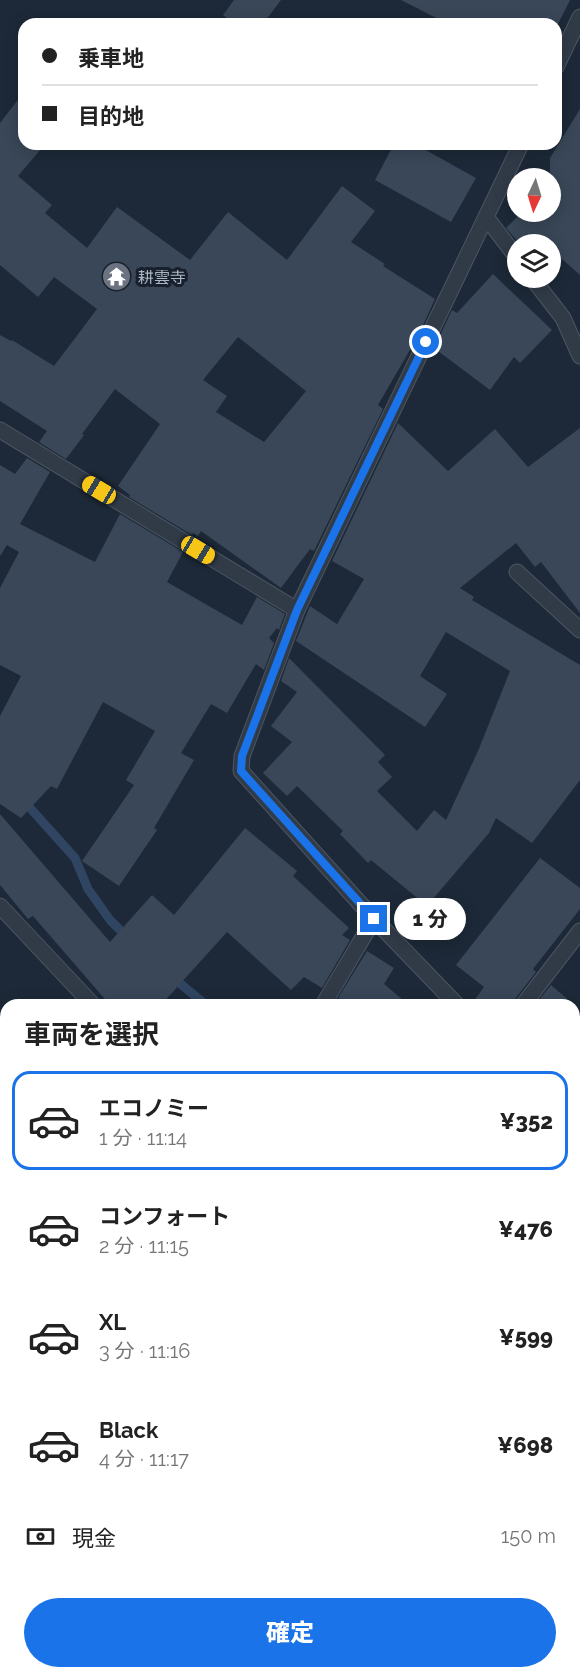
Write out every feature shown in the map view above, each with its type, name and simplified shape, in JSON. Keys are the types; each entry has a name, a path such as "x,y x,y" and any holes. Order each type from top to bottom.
{"lane":[{"path":"562,54 580,17"},
{"path":"452,999 374,919 241,771 242,756 297,610 517,150"},
{"path":"486,218 507,245"},
{"path":"540,288 562,318 580,356"},
{"path":"0,430 297,610"},
{"path":"518,572 580,630"},
{"path":"0,906 87,999"},
{"path":"327,999 374,919"},
{"path":"528,999 580,931"}],"building":[{"path":"234,0 281,0 268,18 227,18 223,15"},
{"path":"401,0 570,0 561,18 436,18"},
{"path":"18,100 18,150 40,150 18,176 52,205 45,213 87,248 117,207 190,260 228,212 287,260 342,186 375,211 351,242 385,264 383,266 435,299 418,336 378,405 383,409 314,551 310,549 281,588 201,531 198,536 193,533 192,535 129,497 130,495 118,486 160,424 115,389 66,459 39,442 47,431 0,401 0,335 54,366 97,309 54,277 38,297 0,265 0,123","holes":["238,337 306,391 264,442 216,412 227,396 203,380"]},
{"path":"580,109 580,275 561,260 561,234 511,234 506,228 512,222 561,222 561,168 550,168 550,158 555,150 562,150 562,138"},
{"path":"391,150 426,150 476,178 451,222 375,180"},
{"path":"493,274 552,330 520,363 514,357 490,390 434,348 452,310 457,313"},
{"path":"398,423 448,471 495,429 528,467 580,428 580,613 541,562 535,567 516,543 460,588 474,597 472,600 580,665 580,780 532,843 496,818 489,833 427,906 371,860 368,863 340,834 343,831 297,786 287,796 263,773 292,742 271,726 297,692 281,681 289,658 385,755 378,762 392,777 377,791 417,831 434,810 446,820 478,751 510,671 446,632 420,676 447,694 425,727 296,641 310,606 337,624 364,579 332,561"},
{"path":"27,458 50,472 20,524 95,562 120,514 183,552 167,582 242,625 257,597 285,614 279,630 277,628 269,638 274,643 264,670 256,664 227,713 211,704 181,753 194,760 154,828 157,830 119,886 82,861 134,785 126,780 155,731 103,702 57,789 51,786 21,818 0,804 0,716 21,676 0,665 0,588 19,552 7,545 0,556 0,465 15,474"},
{"path":"0,814 110,942 152,895 174,915 245,828 297,871 293,876 349,928 342,935 350,940 322,988 304,977 291,990 227,932 166,999 105,999 33,916 28,919 0,885"},
{"path":"540,858 580,888 580,909 533,969 536,972 515,999 475,999 484,987 456,965"},
{"path":"367,951 394,968 384,984 402,999 340,999 338,998"},
{"path":"551,985 567,999 540,999"}],"waterway":[{"path":"22,799 75,858 88,889 110,920 129,939"},
{"path":"171,976 199,999"}],"place":[{"name":"耕雲寺","path":"117,277"}],"route":[{"path":"374,919 241,771 242,756 297,610 426,342"}]}
